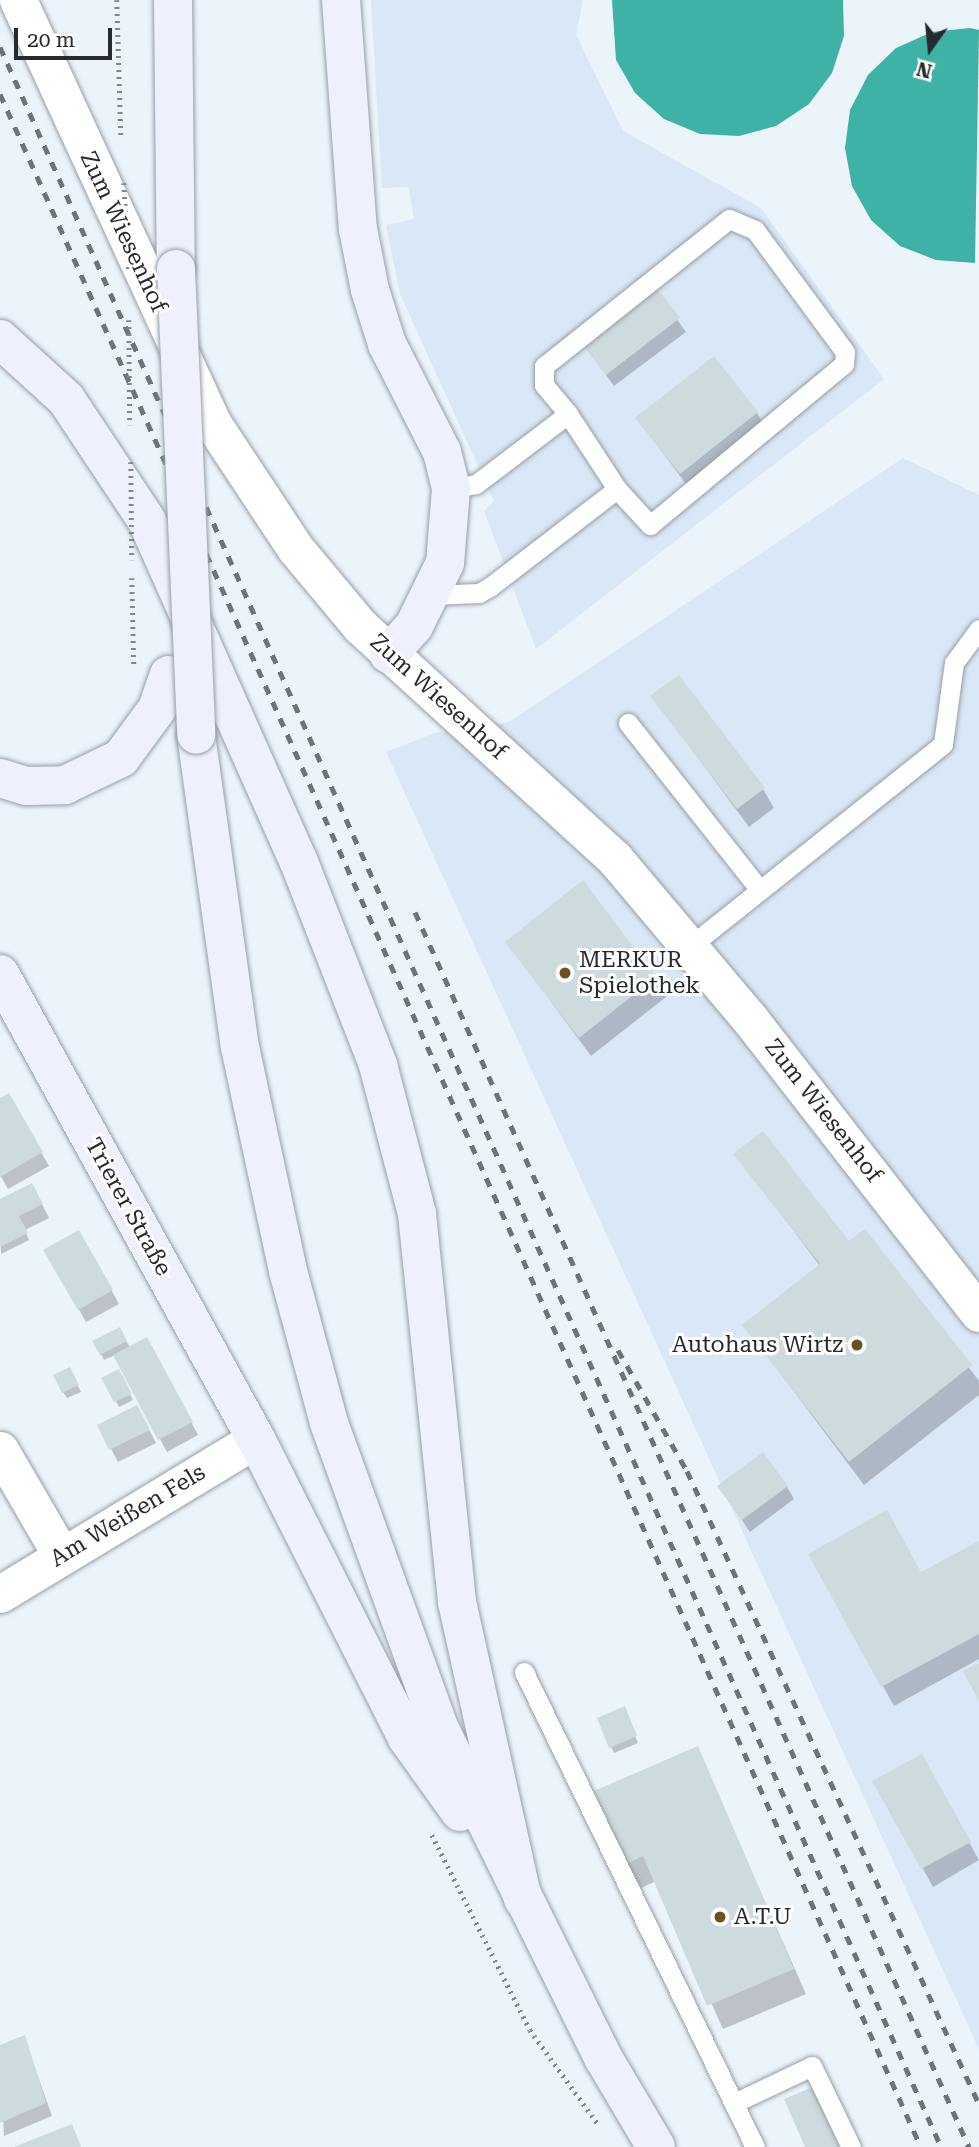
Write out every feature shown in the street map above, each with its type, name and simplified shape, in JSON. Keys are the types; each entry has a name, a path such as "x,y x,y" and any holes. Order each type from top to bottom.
{"main road":[{"path":"173,0 176,269 184,547 196,735 240,1047 288,1271 329,1423 440,1729 646,2143"},
{"path":"341,0 358,229 370,290 387,344 442,453 451,489 450,537 432,595 389,654"},
{"path":"0,340 66,399 147,521 299,862 378,1065 417,1214 457,1602 523,1899"},
{"path":"0,778 26,786 65,785 121,758 157,709 151,677 184,547"},
{"name":"Trierer Straße","path":"0,974 256,1440 407,1738 523,1899"}],"street":[{"name":"Zum Wiesenhof","path":"18,0 212,424 295,548 389,654 568,832 689,947 979,1312"},
{"name":"Am Weißen Fels","path":"0,1594 256,1440"},
{"path":"0,1450 61,1555"}],"lane":[{"path":"729,219 755,230 845,352 844,364 650,525 617,489 568,414 544,385 544,366 729,219"},
{"path":"451,489 476,484 568,414"},
{"path":"432,595 479,593 617,489"},
{"path":"689,947 943,744 954,663 979,629"},
{"path":"628,723 760,890"},
{"path":"524,1672 755,2147"},
{"path":"734,2103 812,2066 851,2147"}],"path":[{"path":"117,0 121,137"},
{"path":"124,183 129,272"},
{"path":"129,320 130,425"},
{"path":"131,462 132,560 151,677"}],"shaded area":[{"path":"371,0 583,0 576,35 623,131 761,208 884,379 536,649 484,511 494,501 400,294 386,225 414,219 409,187 382,188"},
{"path":"612,0 843,0 844,36 832,73 809,104 776,126 739,136 700,134 664,119 635,93 616,60"},
{"path":"970,28 979,30 975,263 936,260 900,246 871,220 852,186 845,148 850,110 868,75 896,48 932,32"},
{"path":"903,458 979,495 979,2049 386,752 435,733 509,722"}],"building":[{"path":"655,286 680,318 606,375 581,343"},
{"path":"714,356 758,412 680,474 635,418"},
{"path":"679,675 765,788 737,809 650,696"},
{"path":"583,880 656,977 579,1038 505,942"},
{"path":"9,1093 43,1152 0,1177 0,1098"},
{"name":"Autohaus Wirtz","path":"763,1131 849,1241 865,1229 972,1365 849,1462 742,1325 820,1264 733,1154"},
{"path":"32,1183 43,1204 19,1216 28,1233 0,1247 0,1199"},
{"path":"79,1230 113,1290 78,1310 43,1250"},
{"path":"120,1327 127,1341 100,1355 92,1341"},
{"path":"147,1337 193,1422 158,1440 113,1355"},
{"path":"70,1367 79,1385 62,1393 53,1375"},
{"path":"119,1369 132,1394 114,1402 101,1378"},
{"path":"137,1405 150,1430 109,1450 97,1425"},
{"path":"763,1452 788,1486 742,1520 717,1486"},
{"path":"887,1510 921,1572 979,1541 979,1634 881,1687 808,1554"},
{"path":"979,1663 979,1701 963,1671"},
{"path":"625,1706 637,1736 609,1748 597,1718"},
{"name":"A.T.U","path":"698,1746 794,1969 707,2006 643,1856 626,1864 594,1791"},
{"path":"922,1754 971,1842 921,1869 872,1781"},
{"path":"25,2035 46,2103 0,2123 0,2045"},
{"path":"813,2087 840,2147 805,2147 784,2099"},
{"path":"72,2124 81,2147 14,2147"}],"railway":[{"path":"0,47 941,2147"},
{"path":"0,94 921,2147"},
{"path":"415,912 969,2147"},
{"path":"618,1350 687,1471 979,2104"}],"place":[{"name":"MERKUR Spielothek","path":"565,973"},
{"name":"Autohaus Wirtz","path":"857,1345"},
{"name":"A.T.U","path":"720,1917"}]}
